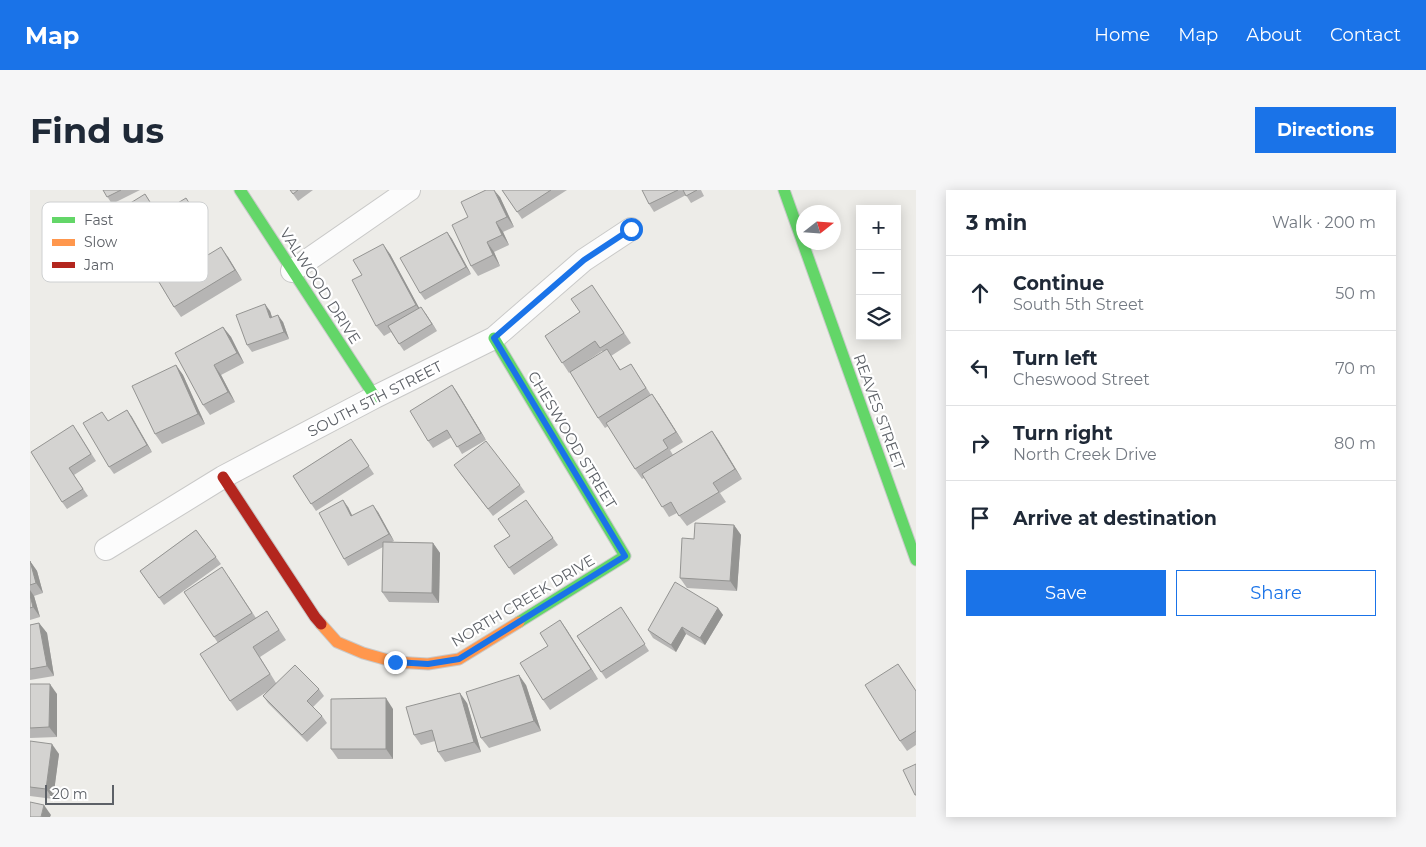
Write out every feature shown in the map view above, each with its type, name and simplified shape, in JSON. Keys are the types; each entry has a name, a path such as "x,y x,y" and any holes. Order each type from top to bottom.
{"street":[{"name":"VALWOOD DRIVE","path":"240,190 375,398"},
{"path":"292,271 409,190"},
{"name":"REAVES STREET","path":"784,190 916,560"},
{"name":"SOUTH 5TH STREET","path":"106,549 223,477 494,338 584,260 631,229"},
{"name":"CHESWOOD STREET","path":"494,338 625,556"},
{"name":"NORTH CREEK DRIVE","path":"223,477 314,617 337,642 362,653 395,662 428,664 459,659 625,556"}],"building":[{"path":"103,190 121,190 107,197"},
{"path":"290,190 298,190 293,194"},
{"path":"486,190 494,190 507,217 496,222 502,235 487,242 493,255 471,266 452,225 468,217 461,202"},
{"path":"502,190 551,190 517,212"},
{"path":"642,190 678,190 649,204"},
{"path":"683,190 697,190 686,196"},
{"path":"145,194 150,202 132,202"},
{"path":"186,198 189,202 179,202"},
{"path":"447,232 466,267 420,293 400,258"},
{"path":"383,244 416,305 376,326 352,280 362,275 353,260"},
{"path":"221,247 235,270 174,307 159,282 208,282 208,255"},
{"path":"592,285 624,333 600,348 595,341 562,363 545,336 580,312 571,299"},
{"path":"265,304 270,318 278,315 284,332 247,345 236,315"},
{"path":"421,307 432,324 399,344 388,326"},
{"path":"223,327 237,353 214,365 228,392 203,405 175,353"},
{"path":"607,349 620,370 631,364 646,388 598,418 570,372"},
{"path":"176,365 198,414 155,434 132,386"},
{"path":"452,385 481,433 457,447 447,430 428,441 410,411"},
{"path":"652,394 676,432 663,440 668,448 635,469 606,423"},
{"path":"127,410 147,445 109,467 83,423 102,412 108,421"},
{"path":"73,425 91,454 69,468 83,489 62,502 31,452"},
{"path":"712,431 735,469 713,483 719,492 679,516 671,502 662,507 642,474"},
{"path":"351,439 369,466 311,504 293,476"},
{"path":"486,441 520,485 488,509 454,465"},
{"path":"343,500 351,516 373,505 389,534 344,559 319,513"},
{"path":"526,500 553,538 509,568 494,546 510,536 498,519"},
{"path":"695,523 734,525 730,581 680,578 682,538 694,539"},
{"path":"196,530 216,557 159,598 140,571"},
{"path":"383,542 433,543 432,593 382,592"},
{"path":"30,561 36,583 30,585"},
{"path":"222,567 252,613 214,637 184,592"},
{"path":"675,582 718,608 700,638 682,627 671,645 648,630"},
{"path":"30,595 33,607 30,608"},
{"path":"621,607 645,644 601,672 577,636"},
{"path":"267,611 279,630 253,647 270,674 230,701 200,654"},
{"path":"560,620 591,669 543,700 520,663 548,646 540,633"},
{"path":"39,623 47,666 30,669 30,625"},
{"path":"898,664 916,691 916,731 900,741 865,685"},
{"path":"295,665 319,689 307,701 322,716 302,735 263,696"},
{"path":"519,675 534,721 481,738 466,692"},
{"path":"30,684 50,684 49,727 30,728"},
{"path":"460,693 474,742 438,752 432,730 414,735 406,707"},
{"path":"386,698 386,749 331,749 331,699"},
{"path":"30,741 52,744 46,789 30,787"},
{"path":"916,764 916,795 915,795 903,770"},
{"path":"30,802 44,805 41,817 30,817"}],"traffic: fast":[{"path":"240,190 375,397"},
{"path":"784,190 916,560"},
{"path":"494,338 625,556 519,622"}],"traffic: slow":[{"path":"321,624 337,642 363,653 395,662 428,664 459,659 519,622"}],"traffic: jam":[{"path":"223,477 321,624"}],"route":[{"path":"395,662 428,664 459,659 625,556 494,338 584,260 631,229"}]}
